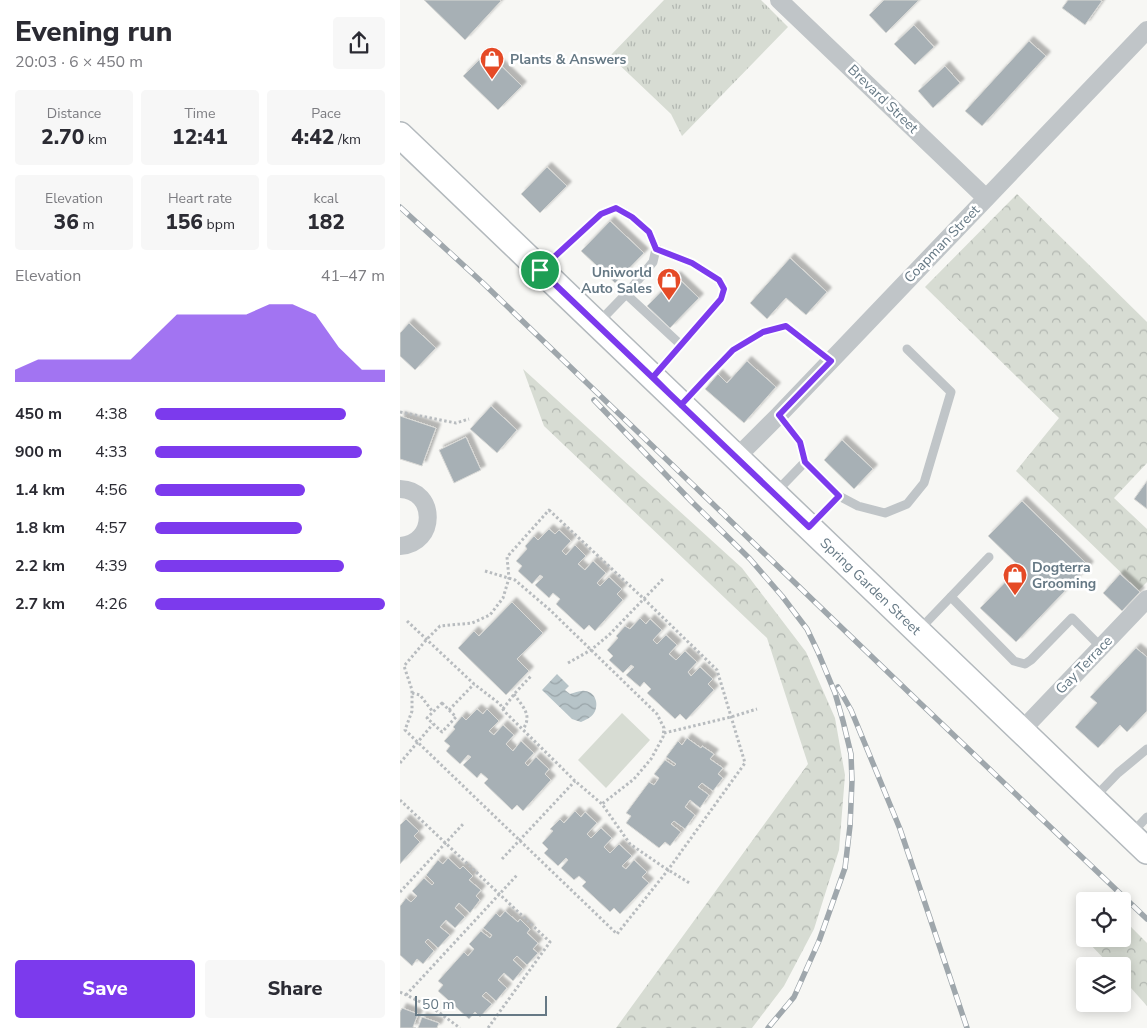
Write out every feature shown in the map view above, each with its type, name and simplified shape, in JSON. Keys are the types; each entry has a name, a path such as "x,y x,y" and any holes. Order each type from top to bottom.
{"main road":[{"name":"Spring Garden Street","path":"400,135 1139,843"}],"street":[{"name":"Brevard Street","path":"779,0 986,198"},
{"name":"Coapman Street","path":"736,458 1147,30"},
{"path":"400,488 415,493 422,500 427,508 428,518 426,528 421,537 414,543 400,546"},
{"name":"Gay Terrace","path":"1021,731 1147,599"}],"lane":[{"path":"540,270 601,214 616,208 632,217 649,232 656,249 653,262 597,324"},
{"path":"653,377 721,299 724,289 719,280 692,263 656,249"},
{"path":"626,294 681,346"},
{"path":"681,405 733,350 763,332 786,326 831,361"},
{"path":"779,415 800,442 805,462 839,496 858,506 886,513 907,504 924,483 951,392 907,349"},
{"path":"774,494 805,462"},
{"path":"809,527 839,496"},
{"path":"917,632 990,557"},
{"path":"951,597 1014,661 1025,664 1031,660 1072,618 1101,647"},
{"path":"1093,799 1118,773 1147,749"},
{"path":"1139,843 1147,817"}],"path":[{"path":"400,412 456,423 469,419"},
{"path":"549,510 644,599 717,670 745,763 668,870 617,934 405,730 412,711 412,690 404,666 440,626 472,623 490,615 503,598 509,578 507,558 549,510"},
{"path":"485,571 515,580 550,610 657,714 664,728 664,737 651,759 634,779 602,804"},
{"path":"568,663 591,650 610,634 663,579"},
{"path":"408,621 474,684 500,704 502,709 575,781 602,804 630,844 691,884"},
{"path":"502,709 531,676"},
{"path":"449,710 474,684"},
{"path":"412,694 420,695 433,712"},
{"path":"514,694 528,715 527,724 522,729"},
{"path":"442,703 456,717 442,732 427,718 433,712 442,703"},
{"path":"664,733 757,709"},
{"path":"400,763 433,724"},
{"path":"502,859 575,781"},
{"path":"400,800 550,942 488,1028"},
{"path":"400,892 464,823"},
{"path":"406,995 518,874"},
{"path":"400,992 433,1008 460,1028"}],"green space":[{"path":"664,0 761,0 788,27 682,136 671,114 610,56"},
{"path":"1017,194 1147,322 1147,463 1114,498 1147,529 1147,582 1139,590 1016,471 1059,418 925,287"},
{"path":"523,369 742,568 806,652 835,718 845,775 839,850 814,929 784,986 752,1028 616,1028 808,764 767,638 544,426"},
{"path":"622,713 650,740 606,788 578,760"},
{"path":"1131,927 1147,943 1147,1006 1131,988 1131,957 1102,957 1093,947 1131,947"}],"water":[{"path":"557,674 569,686 565,690 570,694 583,691 589,692 594,696 596,706 590,718 581,722 572,719 542,690"}],"building":[{"path":"424,0 500,0 501,1 465,40"},
{"path":"884,0 919,0 886,33 869,15"},
{"path":"1068,0 1102,1 1085,25 1062,8"},
{"path":"914,25 934,47 915,65 894,44"},
{"path":"1029,41 1046,56 982,126 965,111"},
{"path":"487,52 522,86 498,110 463,76"},
{"path":"945,66 960,83 933,108 918,91"},
{"path":"547,167 567,186 540,213 521,194"},
{"path":"610,221 644,253 615,283 581,251"},
{"path":"790,258 827,292 806,315 786,298 767,319 750,303"},
{"path":"676,276 699,298 670,328 647,306"},
{"path":"409,323 436,348 415,370 400,356 400,333"},
{"path":"747,361 776,387 744,423 705,389 718,374 727,383"},
{"path":"491,406 517,430 497,453 470,429"},
{"path":"400,416 436,428 422,466 400,459"},
{"path":"466,437 481,470 454,483 439,450"},
{"path":"842,440 873,469 854,489 824,460"},
{"path":"1147,481 1147,509 1134,499"},
{"path":"1022,501 1089,566 1016,642 980,608 1020,567 988,536"},
{"path":"549,529 555,534 559,530 571,541 562,551 566,555 575,545 586,556 578,564 585,570 593,561 606,573 597,583 600,586 609,577 622,589 617,594 623,600 595,631 589,625 584,630 556,604 560,599 553,593 549,598 535,585 543,577 540,575 532,584 518,571 522,566 516,561 527,549 525,546 534,536 538,540"},
{"path":"1120,574 1140,592 1122,611 1103,593"},
{"path":"512,602 543,633 517,659 529,671 506,695 458,648 474,631 479,636"},
{"path":"640,618 646,624 650,619 662,630 653,640 657,644 666,635 677,645 669,654 676,660 685,651 697,662 688,672 691,676 700,667 713,679 708,684 714,690 686,720 680,714 675,719 647,693 651,689 644,682 640,687 626,675 634,667 631,665 623,673 609,660 613,656 607,650 618,638 616,636 625,626 630,629"},
{"path":"1136,648 1147,657 1147,711 1127,732 1120,725 1098,748 1075,727 1097,703 1090,697"},
{"path":"477,709 483,714 487,709 499,721 489,731 494,735 503,725 514,735 506,744 513,751 521,741 534,753 525,763 528,766 536,757 549,769 545,774 551,780 523,811 517,805 512,810 484,783 488,779 481,773 477,778 463,765 471,757 468,755 460,764 446,751 450,746 444,741 455,729 453,727 462,716 466,720"},
{"path":"687,738 714,754 710,759 723,768 718,774 723,778 713,791 702,783 698,787 709,795 700,808 690,800 685,807 695,815 685,829 674,821 671,824 681,832 670,846 665,842 659,848 626,823 631,816 626,813 649,782 654,785 659,778 654,774 665,760 674,766 676,764 666,757 678,741 682,745"},
{"path":"575,811 581,817 585,812 597,823 587,834 591,838 601,828 612,838 604,847 610,853 619,844 632,856 622,866 626,869 634,860 647,872 642,877 649,883 620,914 614,908 610,912 582,886 586,882 579,876 574,880 561,868 568,860 566,858 558,866 544,853 548,849 542,843 553,831 550,829 560,819 564,823"},
{"path":"406,819 419,831 414,836 420,842 400,864 400,825"},
{"path":"448,858 460,869 463,866 473,876 469,880 481,890 476,896 480,900 470,913 459,903 455,908 465,917 455,928 446,920 440,927 450,935 438,948 428,939 425,942 434,951 423,964 417,959 412,966 400,955 400,906 406,898 411,902 417,896 412,891 424,878 432,885 434,883 426,875 438,860 443,864"},
{"path":"505,911 518,922 520,919 530,929 527,933 538,943 533,949 538,953 527,965 517,956 513,960 523,969 513,981 504,973 498,980 507,988 496,1001 486,992 482,996 492,1004 480,1017 475,1012 469,1019 438,991 443,985 438,981 464,952 468,956 474,949 469,944 481,931 490,938 492,935 483,928 496,913 500,917"},
{"path":"402,1008 418,1014 413,1027 416,1028 400,1028 400,1012"},
{"path":"422,1017 439,1023 437,1028 418,1028"}],"railway":[{"path":"400,207 484,284 1147,919"},
{"path":"594,400 750,559 782,596 807,629 835,693 843,721 851,754 852,781 850,826 845,868 819,941 794,997 768,1028"},
{"path":"838,687 851,710 900,829 967,1028"}],"place":[{"name":"Plants & Answers","path":"492,80"},
{"name":"Uniworld Auto Sales","path":"669,301"},
{"name":"Dogterra Grooming","path":"1015,596"}],"route":[{"path":"540,270 601,214 616,208 632,217 649,232 656,249 692,263 719,280 724,289 721,299 653,377 681,405 733,350 763,332 786,326 831,361 779,415 800,442 805,462 839,496 809,527 708,431 681,405 653,377 540,270"}]}
